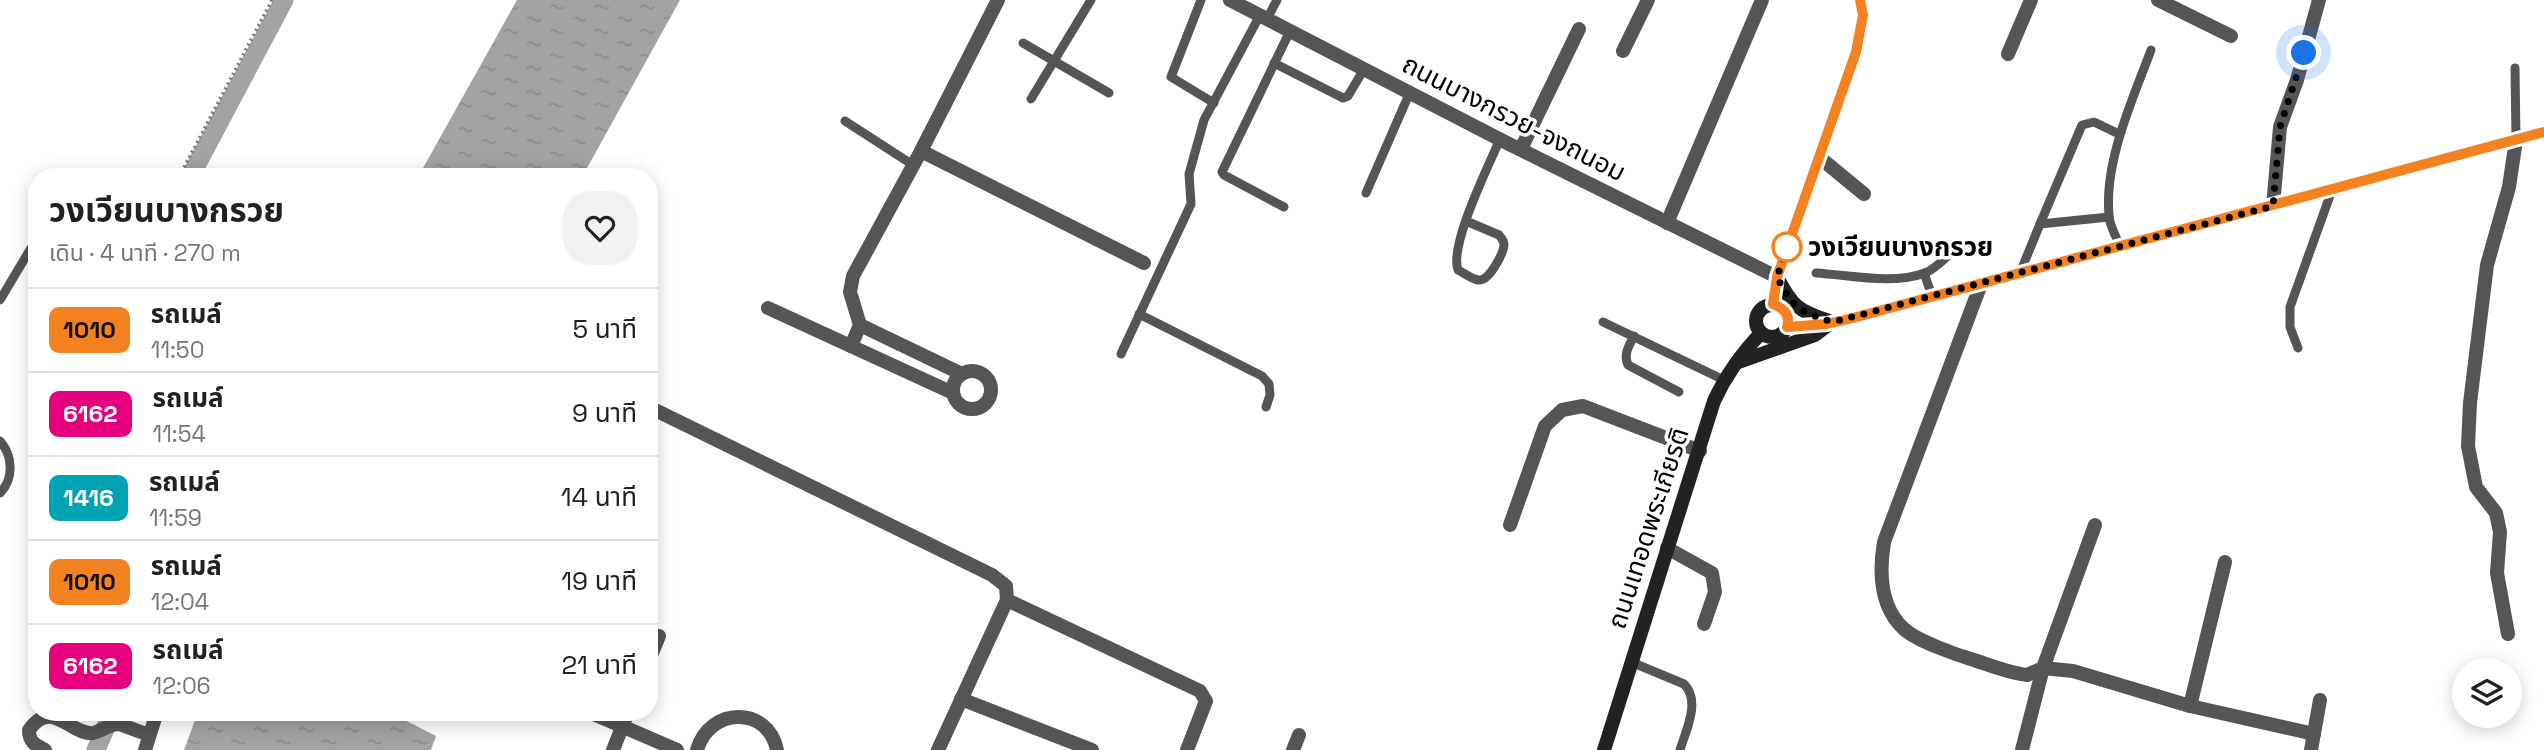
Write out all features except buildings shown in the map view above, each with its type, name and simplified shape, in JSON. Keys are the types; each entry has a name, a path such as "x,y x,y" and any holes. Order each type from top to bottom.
{"main road":[{"path":"1773,304 1777,277 1861,32 1863,15 1860,0"},
{"path":"1787,327 1833,322 1981,284 2544,132"},
{"path":"1777,277 1789,301 1802,312 1833,322"},
{"path":"1773,304 1784,310 1787,327 1779,336 1772,337 1761,333 1756,322 1761,310 1773,304"},
{"path":"1736,363 1815,335 1833,322"},
{"name":"ถนนเทอดพระเกียรติ","path":"1605,750 1714,401 1724,380 1761,333"}],"street":[{"path":"851,346 860,325 850,292 853,276 914,165 998,0"},
{"path":"1623,51 1648,0"},
{"path":"1667,223 1762,0"},
{"path":"2008,54 2031,0"},
{"path":"2158,0 2231,36"},
{"path":"2273,206 2280,127 2297,79 2319,0"},
{"name":"ถนนบางกรวย-จงถนอม","path":"1238,2 1500,139 1777,277"},
{"path":"1521,149 1578,29"},
{"path":"2508,634 2497,573 2500,532 2496,513 2476,487 2468,446 2487,265 2509,187 2516,140"},
{"path":"921,151 1144,263"},
{"path":"1819,157 1864,194"},
{"path":"1981,284 1884,542 1880,566 1883,589 1890,608 1905,630 1954,654 2018,674 2027,675 2043,668 2073,671 2190,706 2314,734"},
{"path":"768,308 953,393"},
{"path":"860,325 962,374"},
{"path":"972,371 983,374 990,383 992,393 987,403 978,409 966,409 957,403 953,393 955,382 962,374 972,371"},
{"path":"1510,525 1545,426 1562,410 1583,406 1700,452"},
{"path":"658,411 992,575 1006,586 1007,600 939,750"},
{"path":"2022,750 2043,668 2095,525"},
{"path":"1667,548 1712,573 1715,592 1704,624"},
{"path":"2190,706 2225,562"},
{"path":"1007,600 1200,691 1206,701 1187,750"},
{"path":"961,699 1092,750"},
{"path":"2311,750 2320,700"},
{"path":"697,750 701,736 717,721 739,716 760,723 775,739 777,750"},
{"path":"38,721 29,730 29,738 45,750"},
{"path":"62,721 95,733 119,724 149,735"},
{"path":"145,750 154,721"},
{"path":"613,750 624,721"},
{"path":"628,721 677,750"},
{"path":"1293,750 1299,735"}],"lane":[{"path":"1031,99 1091,0"},
{"path":"1201,0 1171,74 1173,78 1214,103"},
{"path":"1121,354 1191,204 1189,174 1204,120 1263,17 1277,0"},
{"path":"1284,207 1222,172 1290,31"},
{"path":"1023,43 1110,93"},
{"path":"2120,246 2109,217 2110,185 2119,134 2151,50"},
{"path":"1274,63 1343,98 1348,96 1364,69"},
{"path":"2515,68 2516,140"},
{"path":"1366,193 1410,92"},
{"path":"845,121 914,165"},
{"path":"2020,273 2082,125 2094,122 2119,134"},
{"path":"1466,220 1499,235 1504,245 1488,277 1478,281 1458,270 1455,263 1466,220 1500,139"},
{"path":"2298,348 2290,327 2290,307 2332,190"},
{"path":"2040,224 2109,217"},
{"path":"0,300 28,253"},
{"path":"1816,273 1880,278 1924,273 1951,253"},
{"path":"1924,273 1932,296"},
{"path":"1139,314 1262,376 1269,384 1270,394 1266,407"},
{"path":"1603,322 1724,380"},
{"path":"1634,335 1625,359 1628,365 1679,392"},
{"path":"0,441 6,447 11,465 8,484 0,493"},
{"path":"1631,662 1685,684 1691,691 1693,705 1680,750"}],"path":[{"path":"184,168 272,0"}],"water":[{"path":"517,0 680,0 587,168 423,168"},
{"path":"195,721 407,721 436,736 431,750 184,750"}],"waterway":[{"path":"195,168 284,0"},
{"path":"96,750 108,721"}],"bus line":[{"name":"1010","path":"1860,0 1863,15 1856,52 1777,277 1773,304 1784,310 1789,321 1787,327 1827,324 1853,318 2544,132"}],"place":[{"name":"วงเวียนบางกรวย","path":"1787,247"}],"route":[{"path":"1787,247 1777,277 1789,301 1802,312 1833,322 2273,206 2280,127 2304,53"}]}
